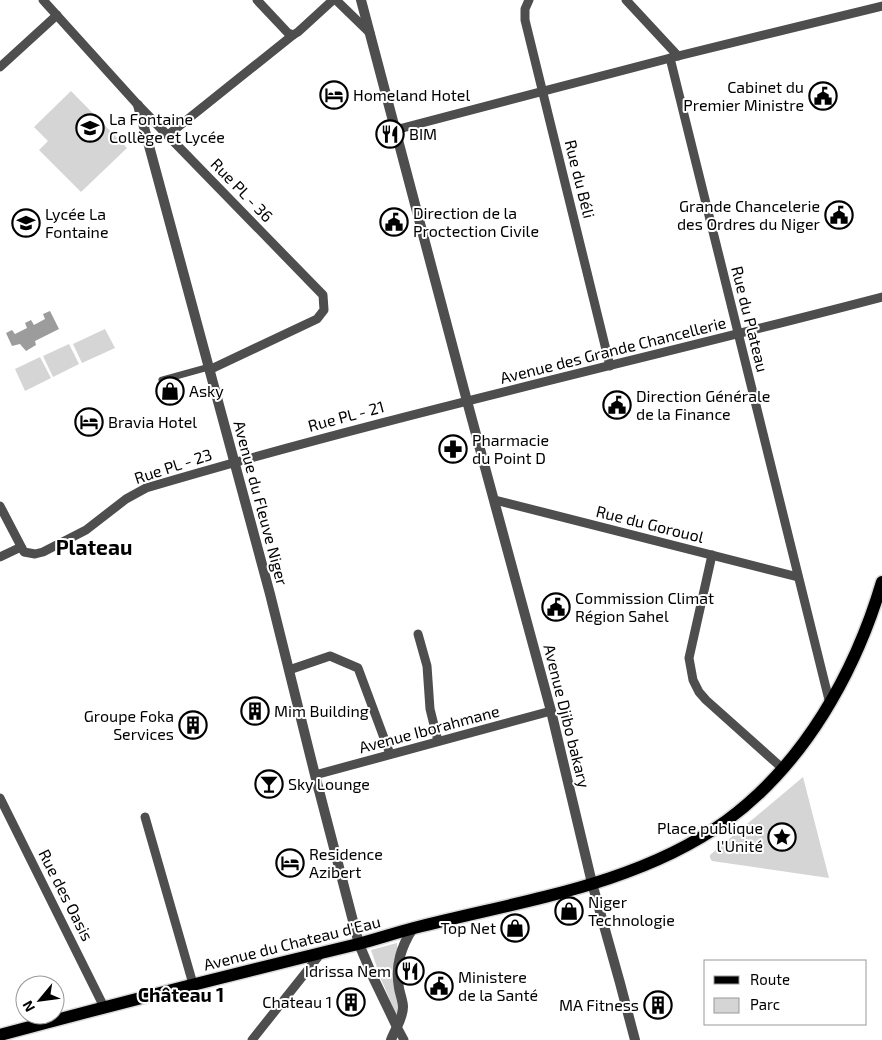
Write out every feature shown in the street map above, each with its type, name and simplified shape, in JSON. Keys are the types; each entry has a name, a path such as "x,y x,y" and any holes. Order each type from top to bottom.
{"main road":[{"name":"Avenue du Chateau d'Eau","path":"0,1035 194,984 359,944 413,928 554,894 648,864 693,841 726,820 758,793 782,768 806,738 830,704 858,649 882,582"}],"street":[{"name":"Avenue du Fleuve Niger","path":"43,0 138,105 270,594 314,775 359,944 404,1040"},
{"path":"257,0 288,33 293,35"},
{"path":"168,135 298,32 335,0 370,33"},
{"path":"361,0 467,401"},
{"name":"Rue du Béli","path":"529,0 524,9 525,20 610,366"},
{"name":"Rue du Plateau","path":"626,0 674,57 738,334 830,704"},
{"path":"396,130 674,57 882,6"},
{"path":"0,67 57,15"},
{"name":"Rue PL - 36","path":"138,105 323,295 324,310 317,319 209,368"},
{"name":"Avenue des Grande Chancellerie","path":"467,401 882,297"},
{"path":"162,380 209,368"},
{"name":"Rue PL - 21","path":"234,462 336,433 467,401"},
{"name":"Avenue Djibo bakary","path":"467,401 551,711 592,883 635,1040"},
{"name":"Rue PL - 23","path":"21,547 28,554 43,552 86,530 138,490 234,462"},
{"name":"Rue du Gorouol","path":"495,500 798,577"},
{"path":"0,506 21,547 0,557"},
{"path":"712,555 689,658 693,680 699,692 706,700 782,768"},
{"path":"418,634 427,666 430,709 438,741"},
{"path":"289,670 330,656 358,668 390,754"},
{"name":"Avenue Iborahmane","path":"314,775 551,711"},
{"name":"Rue des Oasis","path":"0,798 104,1007"},
{"path":"145,816 194,984"},
{"path":"391,1040 401,1018 403,1004 398,980 400,956 402,947 413,928"},
{"path":"252,1040 322,952"}],"green space":[{"path":"71,91 127,148 81,192 39,150 48,141 34,127"},
{"path":"105,329 115,348 82,363 73,344"},
{"path":"69,344 79,364 53,377 43,356"},
{"path":"40,357 51,378 25,391 15,369"},
{"path":"803,777 829,878 712,861 710,855"},
{"path":"397,943 400,1013 396,1014 371,950"}],"shaded area":[{"path":"50,311 59,329 35,341 36,345 26,351 20,344 12,346 6,333 12,330 15,334 27,328 25,323 31,320 34,325 45,319 43,314"}],"place":[{"name":"Homeland Hotel","path":"334,95"},
{"name":"Cabinet du Premier Ministre","path":"823,96"},
{"name":"La Fontaine Collège et Lycée","path":"90,128"},
{"name":"BIM","path":"390,134"},
{"name":"Grande Chancelerie des Ordres du Niger","path":"839,215"},
{"name":"Direction de la Proctection Civile","path":"394,222"},
{"name":"Lycée La Fontaine","path":"26,223"},
{"name":"Asky","path":"170,391"},
{"name":"Direction Générale de la Finance","path":"617,405"},
{"name":"Bravia Hotel","path":"89,422"},
{"name":"Pharmacie du Point D","path":"453,449"},
{"name":"Commission Climat Région Sahel","path":"556,607"},
{"name":"Mim Building","path":"255,711"},
{"name":"Groupe Foka Services","path":"193,725"},
{"name":"Sky Lounge","path":"269,784"},
{"name":"Place publique l'Unité","path":"782,837"},
{"name":"Residence Azibert","path":"290,863"},
{"name":"Niger Technologie","path":"569,911"},
{"name":"Top Net","path":"515,928"},
{"name":"Idrissa Nem","path":"410,971"},
{"name":"Ministere de la Santé","path":"439,986"},
{"name":"Chateau 1","path":"351,1002"},
{"name":"MA Fitness","path":"658,1005"}],"district":[{"name":"Plateau","path":"94,548"},
{"name":"Château 1","path":"181,995"}]}
